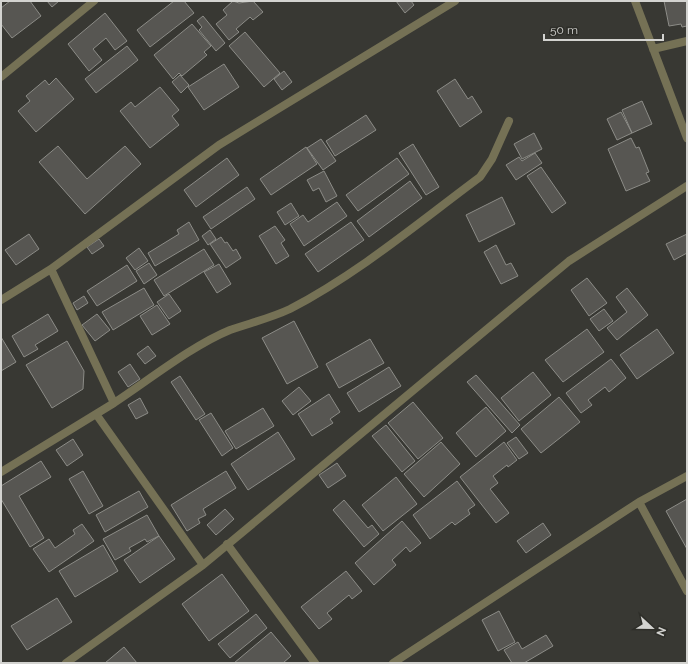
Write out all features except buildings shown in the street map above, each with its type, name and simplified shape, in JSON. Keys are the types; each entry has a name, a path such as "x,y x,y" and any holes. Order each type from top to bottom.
{"street":[{"path":"1,77 94,1"},
{"path":"1,300 51,269 219,145 455,1"},
{"path":"635,1 687,138"},
{"path":"653,49 687,41"},
{"path":"1,472 114,403 196,349 230,330 259,322 290,309 370,261 480,177 492,159 509,121"},
{"path":"66,663 202,566 569,261 687,186"},
{"path":"51,269 114,403"},
{"path":"96,414 202,566"},
{"path":"393,663 639,502 687,476"},
{"path":"639,502 687,591"},
{"path":"227,544 315,663"}]}
